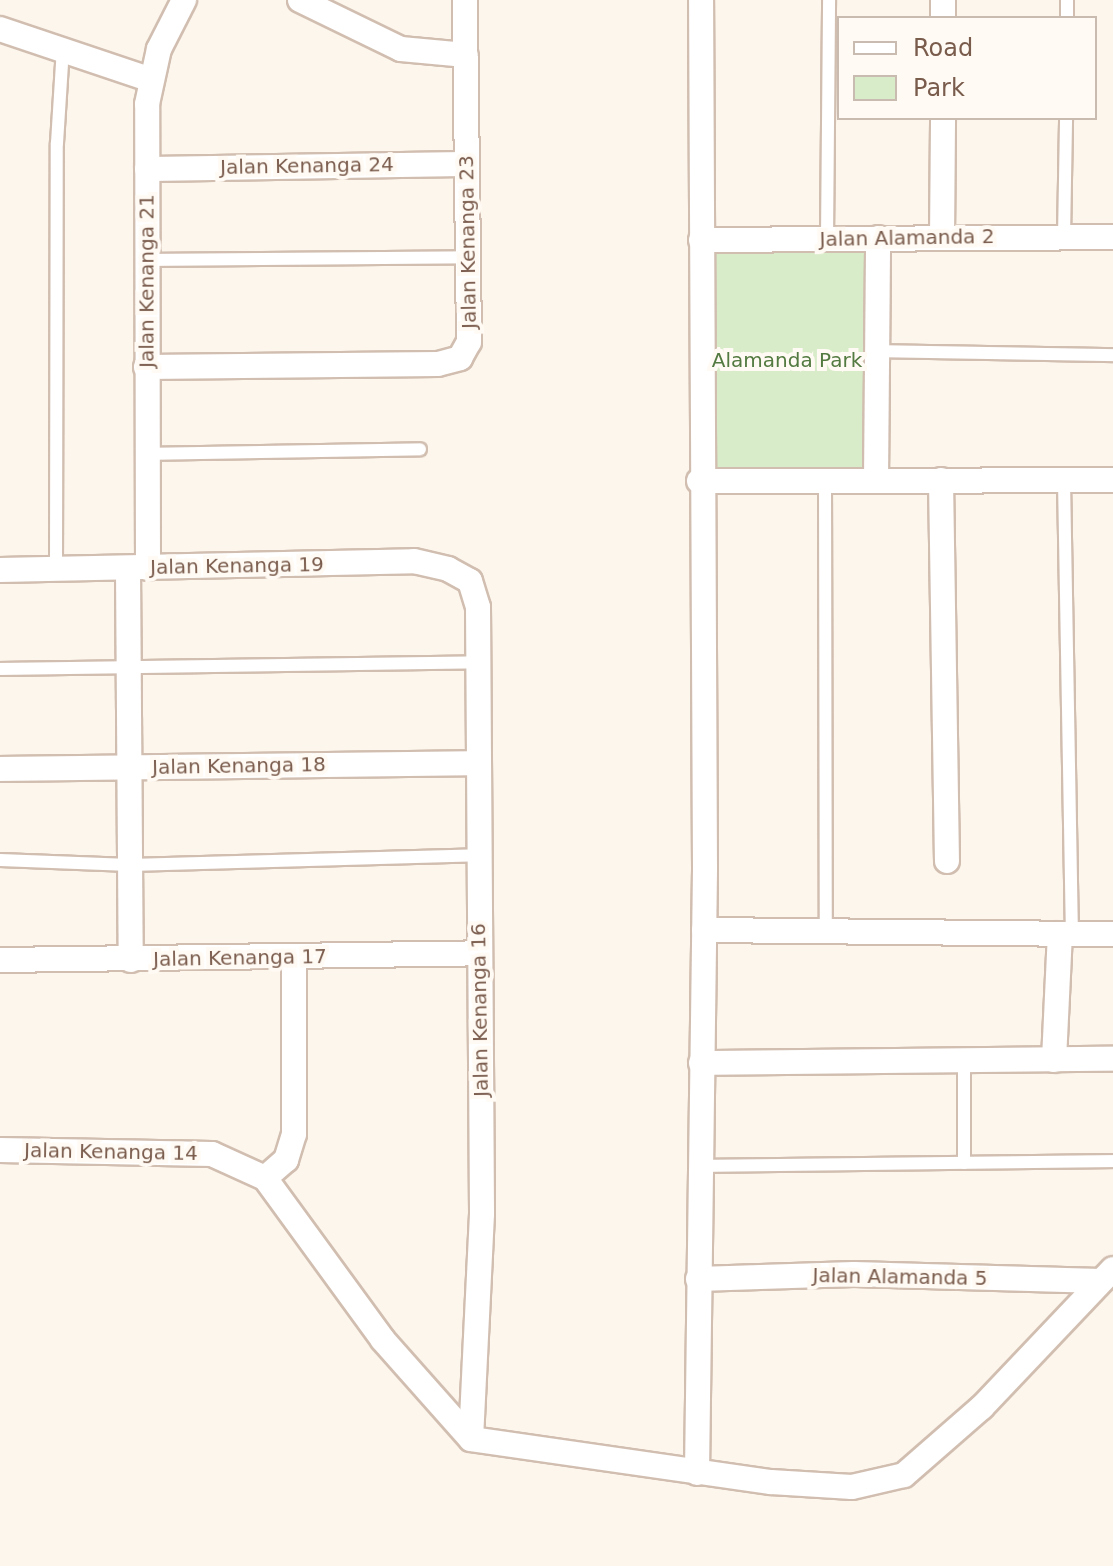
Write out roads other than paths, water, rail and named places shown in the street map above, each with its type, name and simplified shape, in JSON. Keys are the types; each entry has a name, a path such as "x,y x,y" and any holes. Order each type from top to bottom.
{"street":[{"name":"Jalan Kenanga 21","path":"131,960 128,667 147,454 149,79 184,0"},
{"path":"300,0 401,49 466,55"},
{"name":"Jalan Kenanga 23","path":"146,367 438,364 460,358 469,342 465,0"},
{"path":"697,1473 704,930 699,481 701,0"},
{"path":"0,29 63,47 149,79"},
{"path":"942,238 943,120"},
{"name":"Jalan Kenanga 24","path":"147,169 467,164"},
{"name":"Jalan Alamanda 2","path":"701,240 1113,237"},
{"path":"876,480 878,238"},
{"path":"941,480 947,861"},
{"path":"699,481 1113,480"},
{"name":"Jalan Kenanga 19","path":"0,570 414,561 448,569 470,581"},
{"name":"Jalan Kenanga 16","path":"470,581 478,607 482,1214 471,1439"},
{"name":"Jalan Kenanga 18","path":"0,769 478,763"},
{"path":"704,930 826,934 1113,934"},
{"path":"1054,1060 1066,933"},
{"name":"Jalan Kenanga 17","path":"0,960 480,953"},
{"path":"294,956 294,1134 286,1160 265,1178 383,1340 471,1439 697,1473 852,1487 904,1475 982,1407 1107,1275"},
{"path":"701,1063 1113,1059"},
{"name":"Jalan Kenanga 14","path":"0,1150 212,1154 265,1178"},
{"name":"Jalan Alamanda 5","path":"698,1279 854,1274 1107,1275"}],"lane":[{"path":"827,239 829,0"},
{"path":"56,570 57,143 63,47"},
{"path":"1064,237 1066,120"},
{"path":"147,260 468,257"},
{"path":"877,351 1113,355"},
{"path":"147,454 420,449"},
{"path":"825,480 826,934"},
{"path":"1064,480 1066,933"},
{"path":"0,669 478,662"},
{"path":"0,860 130,865 478,855"},
{"path":"964,1061 964,1163"},
{"path":"700,1166 1113,1161"}],"park label":[{"name":"Alamanda Park","path":"787,360"}]}
